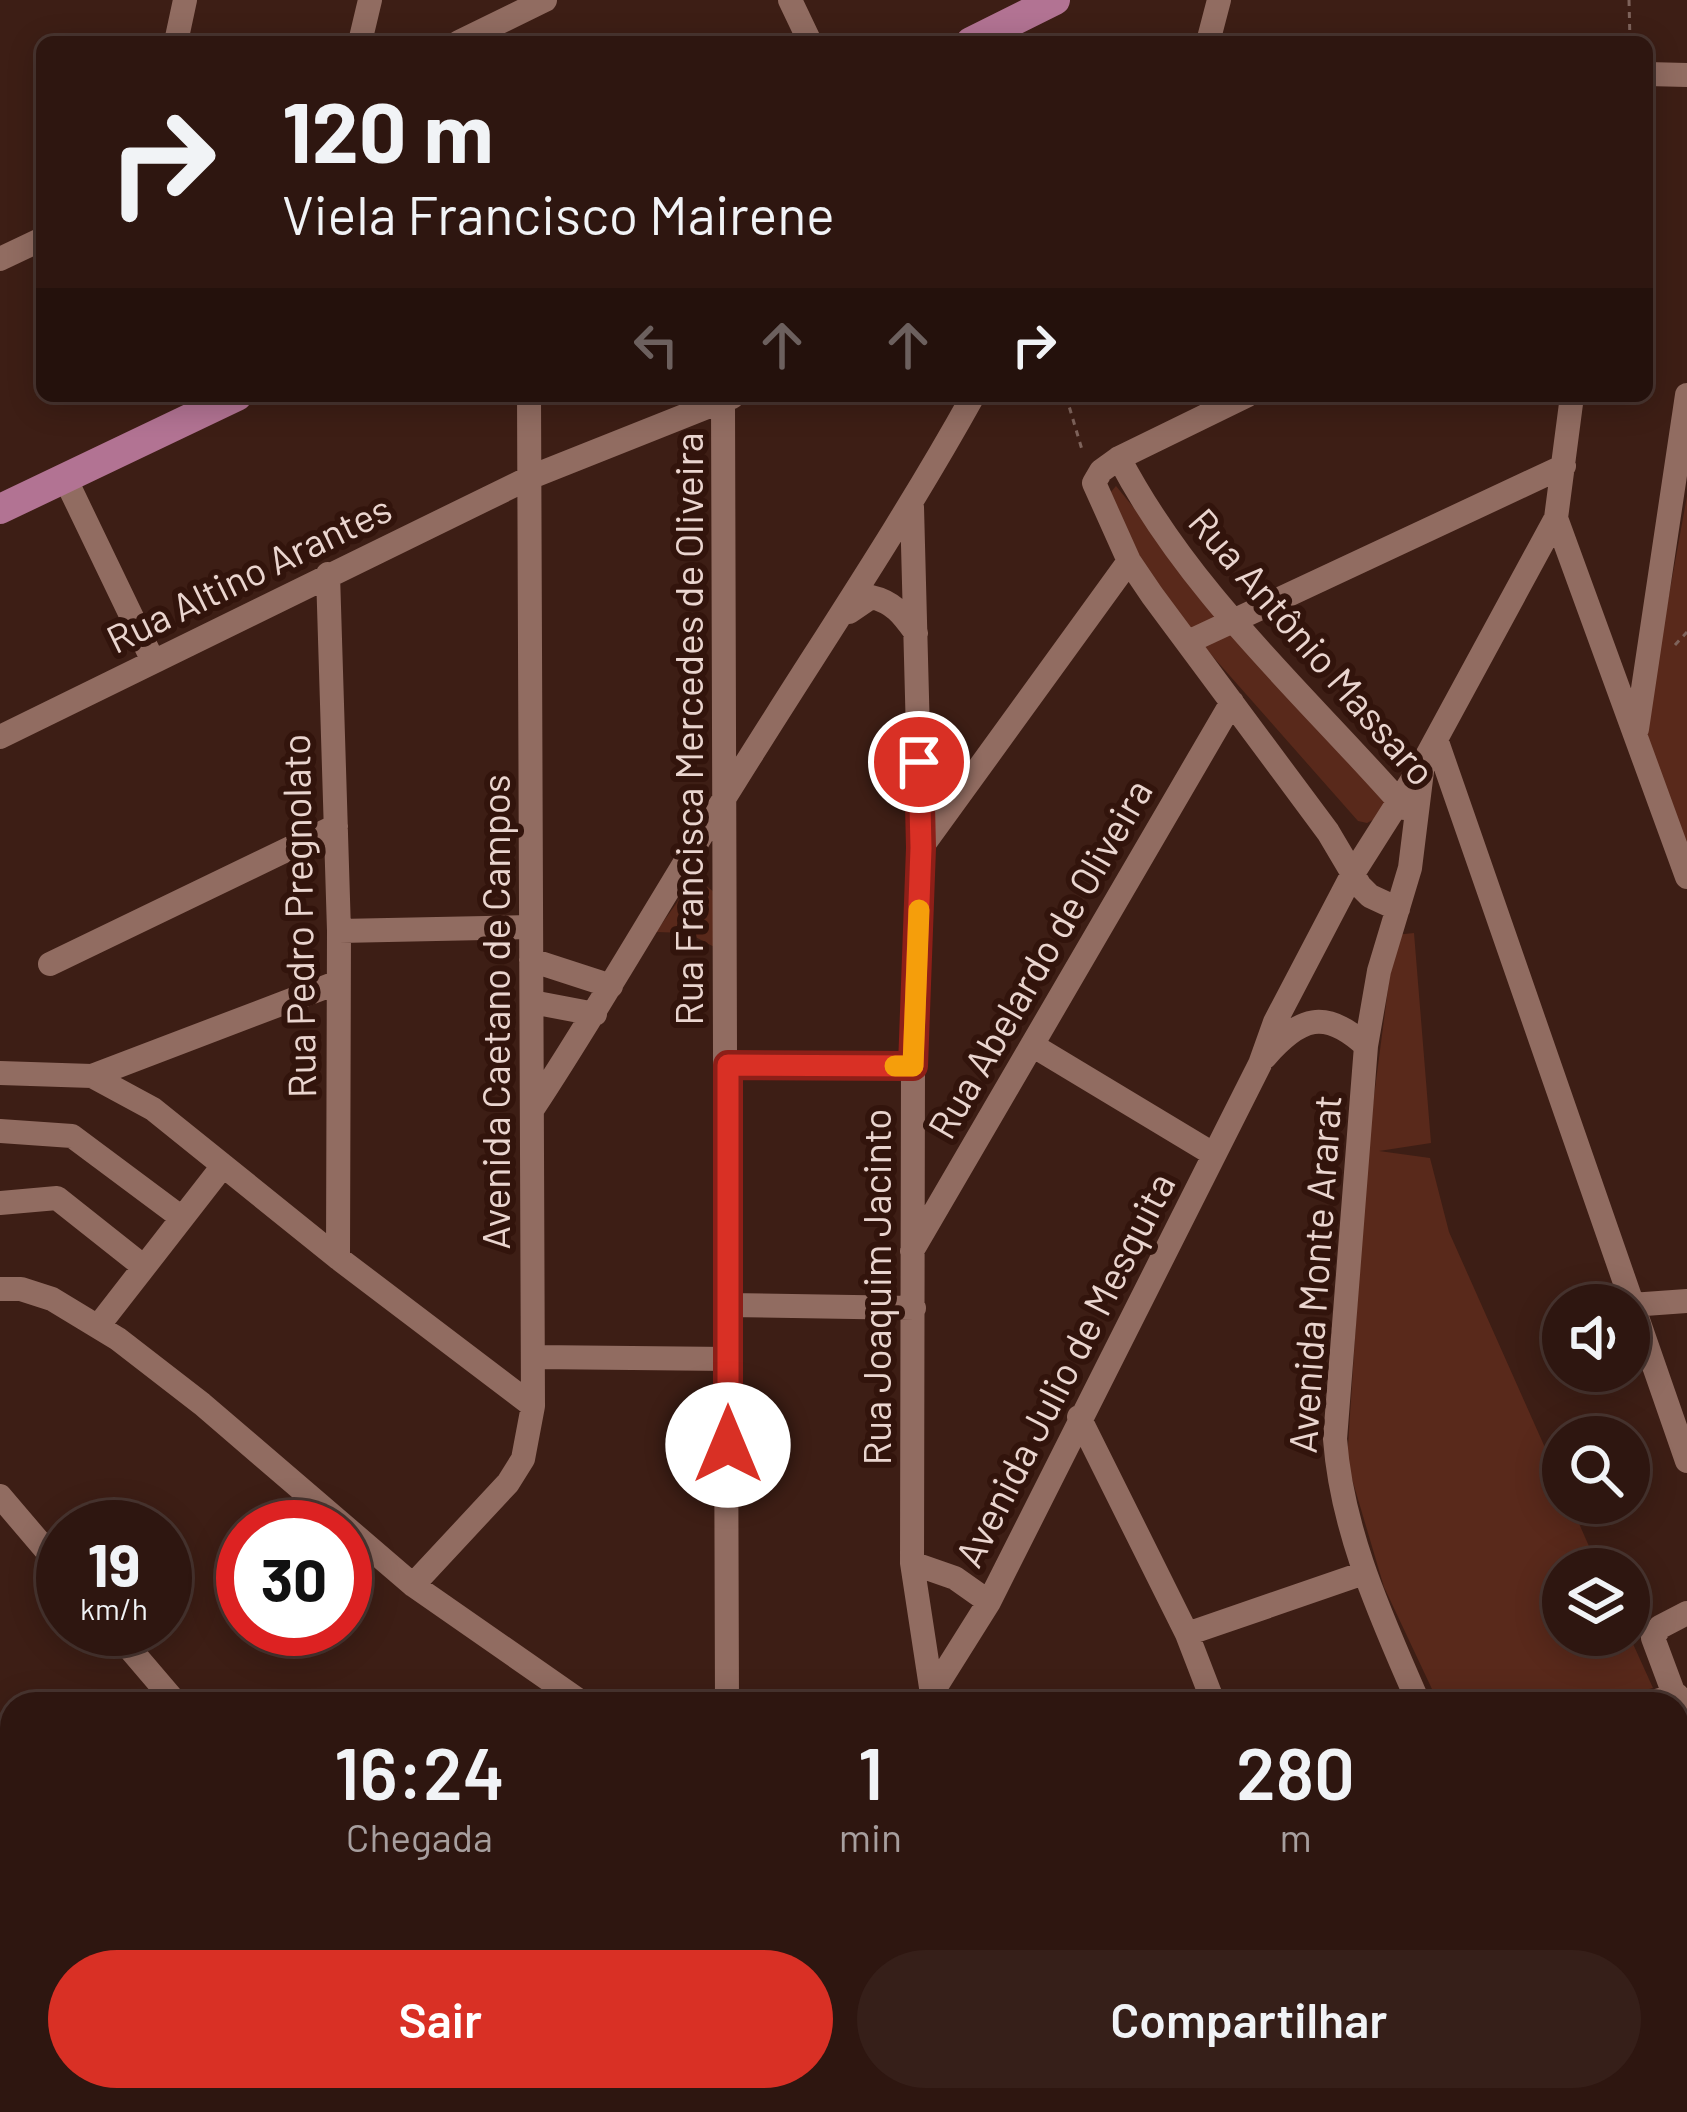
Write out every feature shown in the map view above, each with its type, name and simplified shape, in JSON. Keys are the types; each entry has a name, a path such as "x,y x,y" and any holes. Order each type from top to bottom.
{"main road":[{"path":"982,36 1055,0"},
{"path":"0,509 224,402"}],"street":[{"path":"177,36 185,0"},
{"path":"361,36 370,0"},
{"path":"471,36 544,0"},
{"path":"790,0 807,36"},
{"path":"1210,36 1219,0"},
{"path":"1653,74 1687,75"},
{"path":"0,259 36,242"},
{"path":"1636,731 1687,395"},
{"name":"Avenida Caetano de Campos","path":"413,1585 508,1483 523,1459 533,1406 529,402"},
{"name":"Rua Altino Arantes","path":"0,737 531,477 721,402"},
{"name":"Rua Francisca Mercedes de Oliveira","path":"727,1692 729,402"},
{"path":"533,1109 912,506 970,402"},
{"path":"1234,402 1119,458 1094,483 1129,561 1328,832 1352,875 1370,896 1397,909"},
{"path":"1571,402 1556,518 1436,739 1624,1284"},
{"name":"Rua Antônio Massaro","path":"1119,458 1159,528 1230,619 1411,810"},
{"path":"1188,642 1564,466"},
{"path":"65,478 153,661"},
{"name":"Rua Joaquim Jacinto","path":"912,506 921,848 913,1066 912,1563 928,1692"},
{"path":"1556,518 1686,871"},
{"path":"921,848 1129,561"},
{"name":"Rua Pedro Pregnolato","path":"328,574 339,931 338,1258"},
{"path":"838,621 872,596 901,611 916,633"},
{"name":"Rua Abelardo de Oliveira","path":"911,1253 1232,702"},
{"name":"Avenida Monte Ararat","path":"1414,1692 1364,1573 1342,1501 1335,1439 1366,1046 1379,971 1413,853 1411,810 1423,763 1436,739"},
{"path":"1411,810 1445,814 1469,834"},
{"name":"Avenida Julio de Mesquita","path":"933,1692 989,1602 1352,875 1375,835 1411,810"},
{"path":"50,964 336,826"},
{"path":"1375,835 1396,838 1413,853"},
{"path":"339,931 530,927"},
{"path":"531,960 611,986"},
{"path":"0,1073 92,1076 336,982"},
{"path":"532,1002 595,1014"},
{"name":"Avenida Julio de Mesquita","path":"1260,1064 1291,1031 1314,1022 1338,1024 1366,1046"},
{"path":"1032,1045 1213,1154"},
{"path":"728,1065 913,1066"},
{"path":"92,1076 152,1109 533,1406"},
{"path":"0,1131 72,1136 182,1218"},
{"path":"99,1325 222,1167"},
{"path":"0,1204 57,1198 144,1268"},
{"path":"0,1289 21,1289 52,1299 99,1325 202,1404 413,1585 567,1692"},
{"path":"1650,1303 1687,1300"},
{"path":"728,1305 914,1308"},
{"path":"535,1357 729,1359"},
{"path":"1650,1358 1687,1461"},
{"path":"1078,1418 1186,1634 1203,1692"},
{"path":"0,1496 36,1538"},
{"path":"912,1563 955,1578 989,1602"},
{"path":"1186,1634 1364,1573"},
{"path":"1676,1692 1653,1638 1660,1627 1687,1613"},
{"path":"136,1656 166,1692"}],"path":[{"path":"1629,0 1630,36"},
{"path":"1068,402 1094,483"},
{"path":"1675,646 1687,632"}],"shaded area":[{"path":"1116,486 1220,613 1387,794 1380,816 1367,823 1358,821 1192,633 1135,555 1110,493"},
{"path":"1687,496 1687,845 1644,733"},
{"path":"695,877 714,892 718,949 688,933 656,932"},
{"path":"1414,933 1431,1143 1379,1151 1430,1158 1449,1232 1542,1441 1542,1524 1579,1524 1590,1548 1542,1548 1542,1656 1639,1656 1653,1688 1639,1692 1433,1692 1384,1587 1347,1462 1367,1150 1395,935"}],"slow traffic":[{"path":"895,1066 913,1066 919,910"}],"route":[{"path":"728,1445 728,1065 913,1066 921,848 919,762"}]}
